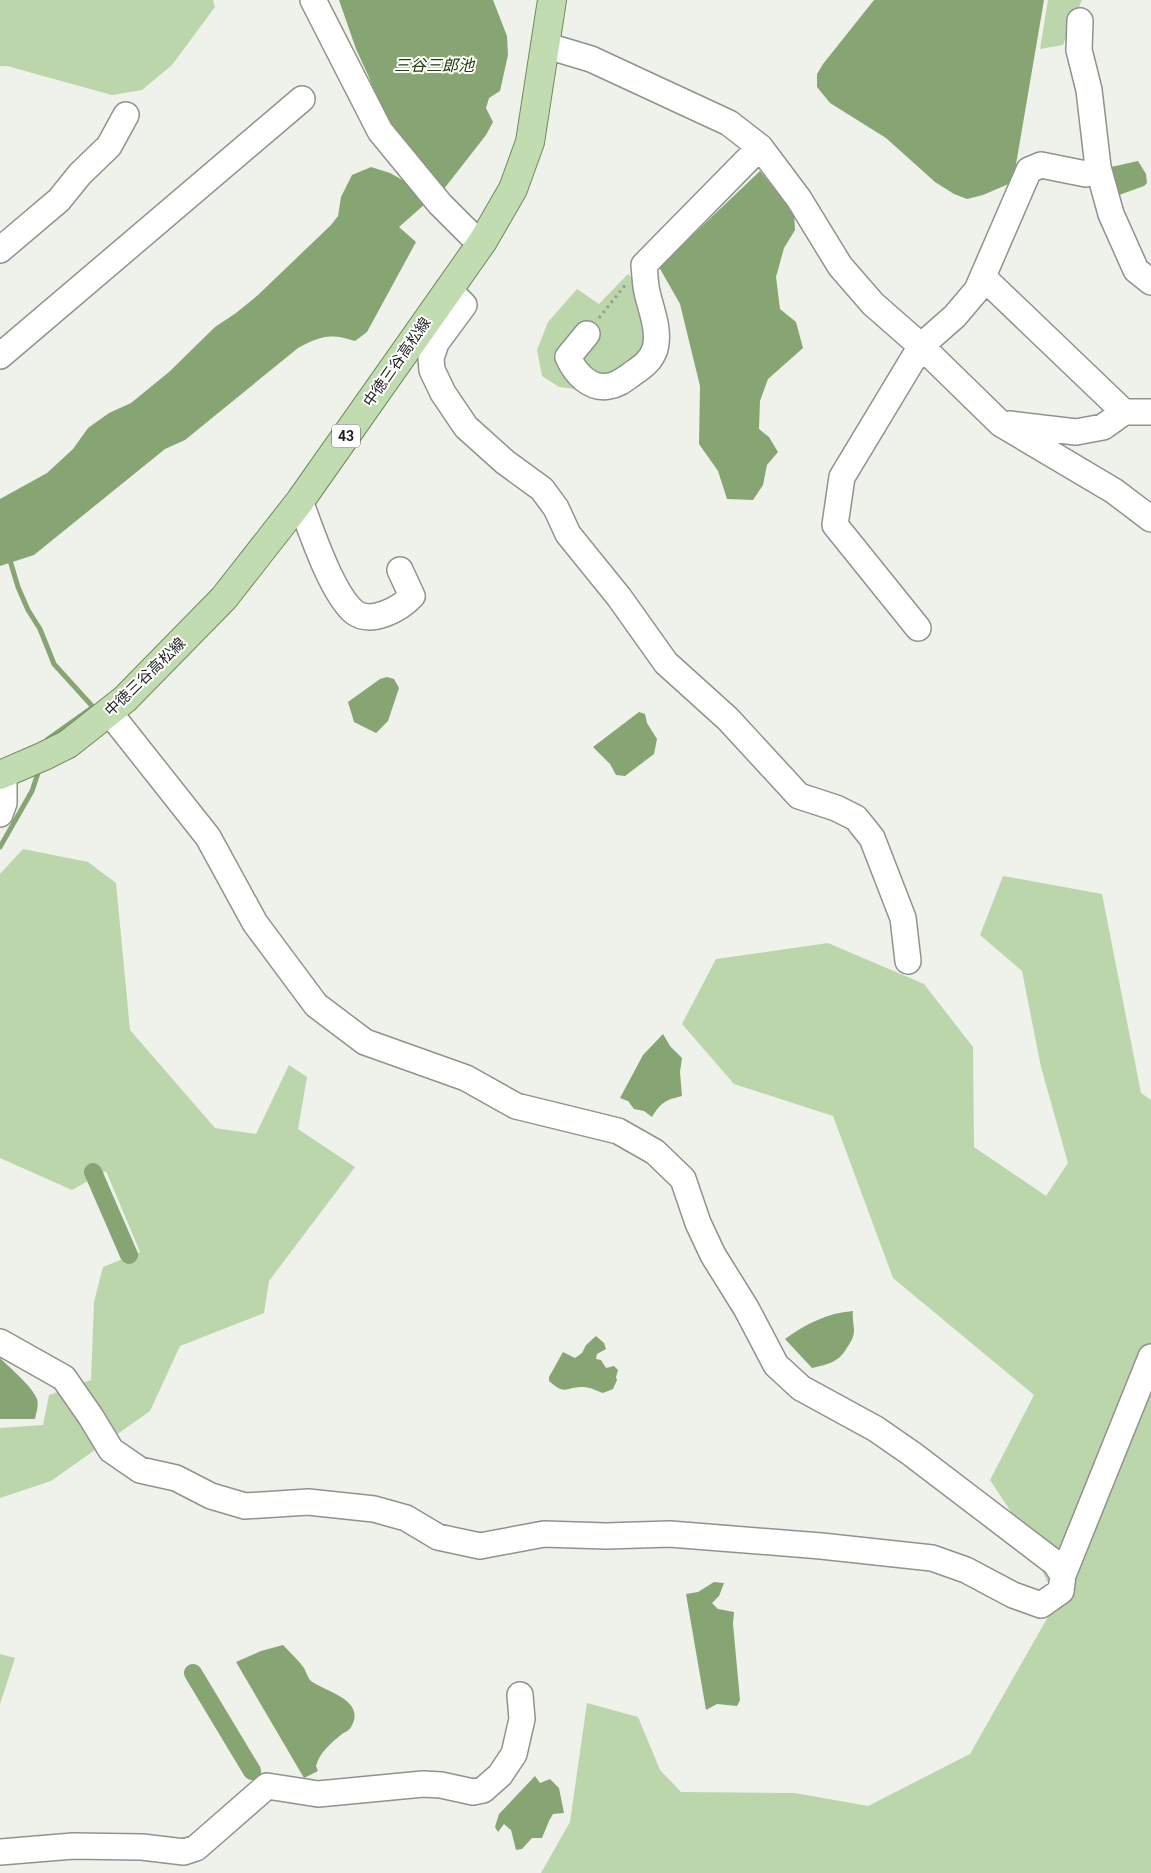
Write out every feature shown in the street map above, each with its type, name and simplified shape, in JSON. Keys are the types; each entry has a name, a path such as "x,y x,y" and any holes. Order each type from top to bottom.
{"main road":[{"name":"中徳三谷高松線","path":"2,774 68,744 125,699 224,598 300,501 483,241 512,189 525,158 535,116 552,0"}],"street":[{"path":"313,0 380,131 440,204 470,234 483,241"},
{"path":"1080,20 1079,50 1089,90 1098,167 1111,214 1136,270 1151,282"},
{"path":"544,45 591,59 729,123 760,147 799,199 840,266 873,304 920,346 1001,424 1114,491 1151,518"},
{"path":"0,356 302,99"},
{"path":"0,250 59,200 80,174 109,146 126,115"},
{"path":"587,334 568,357 572,366 581,377 593,385 607,387 618,383 649,362 655,348 656,323 647,291 644,265 760,147"},
{"path":"918,628 835,525 842,477 920,346 955,316 977,290 1029,170 1041,165 1086,174 1098,167"},
{"path":"983,277 1124,412"},
{"path":"448,289 464,305 436,343 431,358 432,370 443,393 466,427 505,462 542,489 556,508 568,534 619,597 666,664 728,719 799,796 836,808 856,818 872,838 903,918 908,961"},
{"path":"1001,424 1076,432 1103,427 1124,412 1151,412"},
{"path":"300,501 321,556 333,581 341,597 355,613 375,617 402,606 412,596 400,570"},
{"path":"110,712 208,837 255,923 316,1005 365,1042 466,1078 516,1106 618,1131 655,1152 683,1179 698,1223 713,1255 746,1308 776,1365 801,1388 876,1429 912,1454 1055,1563 1063,1575"},
{"path":"0,814 4,803 2,774"},
{"path":"0,1342 64,1378 111,1450 140,1470 176,1478 211,1496 245,1506 308,1502 374,1509 406,1518 438,1537 480,1546 544,1534 606,1536 670,1534 821,1546 932,1558 966,1570 1013,1595 1041,1605 1061,1591 1063,1575 1151,1357"},
{"path":"0,1852 73,1846 142,1847 184,1852 196,1848 267,1786 318,1794 423,1784 441,1785 473,1792 483,1790 500,1775 514,1754 522,1719 520,1695"}],"path":[{"path":"587,334 617,293 644,265"}],"shaded area":[{"path":"0,0 213,0 215,7 172,65 142,90 112,95 7,66 0,66"},
{"path":"1048,0 1082,0 1063,45 1040,49"},
{"path":"628,274 644,289 653,351 583,390 559,387 542,376 537,350 548,322 577,289 599,304"},
{"path":"23,849 88,862 116,883 130,1030 215,1128 256,1134 289,1065 307,1077 298,1129 355,1167 269,1281 264,1313 180,1346 150,1411 51,1481 0,1498 0,1428 43,1425 49,1395 91,1380 94,1302 103,1267 140,1252 106,1171 72,1190 0,1158 0,874"},
{"path":"1003,876 1102,894 1141,1093 1151,1100 1151,1873 541,1873 570,1822 587,1703 638,1717 660,1770 681,1792 795,1793 868,1806 970,1754 1057,1601 1019,1524 990,1480 1034,1395 893,1278 833,1116 734,1084 682,1024 716,959 828,943 924,984 973,1047 974,1147 1046,1196 1068,1163 1041,1067 1022,971 980,935"},
{"path":"0,1654 15,1658 0,1704"}],"water":[{"name":"三谷三郎池","path":"339,0 493,0 507,36 508,55 500,91 489,98 486,108 493,122 486,135 440,194 425,204 399,227 416,242 367,332 355,341 338,337 325,337 298,348 185,440 165,449 34,555 0,566 0,499 47,473 73,449 88,428 109,413 131,403 169,372 215,327 258,295 331,225 338,216 341,197 352,175 371,167 390,173 406,182 388,125 356,49"},
{"path":"874,0 1044,0 1013,182 983,195 967,199 954,194 935,182 886,138 830,103 817,87 817,74 823,64"},
{"path":"1138,161 1146,174 1147,183 1144,186 1119,195 1111,167"},
{"path":"760,171 794,213 795,230 784,248 776,277 780,309 796,322 803,348 768,379 760,401 759,429 769,437 778,452 767,465 763,485 753,500 727,499 718,471 699,444 700,386 680,304 659,267"},
{"path":"387,677 394,679 399,688 388,721 376,733 354,722 348,702 380,679"},
{"path":"639,712 645,714 647,723 657,739 654,754 625,776 616,775 610,764 593,747"},
{"path":"663,1034 670,1046 682,1058 680,1072 682,1096 664,1102 652,1117 644,1111 634,1109 628,1101 620,1098 643,1055"},
{"path":"853,1311 854,1331 852,1339 841,1356 829,1364 812,1368 785,1339 817,1320 834,1314"},
{"path":"596,1336 604,1343 606,1349 597,1354 596,1359 601,1360 606,1368 614,1366 618,1370 617,1380 613,1389 603,1393 586,1387 566,1390 555,1386 549,1381 549,1377 563,1352 575,1358 582,1353 586,1345"},
{"path":"0,1358 26,1383 37,1399 35,1419 0,1419"},
{"path":"714,1582 724,1583 719,1596 712,1603 718,1609 734,1612 733,1624 740,1700 737,1706 717,1704 706,1710 686,1594 698,1592"},
{"path":"283,1645 304,1668 311,1681 343,1698 354,1710 354,1718 349,1730 323,1752 316,1766 318,1771 304,1778 236,1662 261,1651"},
{"path":"535,1776 540,1783 550,1779 559,1788 564,1813 553,1814 542,1838 532,1838 522,1849 516,1850 511,1830 504,1824 498,1832 495,1827 499,1814"}],"waterway":[{"path":"9,557 18,587 28,610 40,629 54,664 93,707 48,739 47,742"},
{"path":"0,847 32,791 40,767"},
{"path":"93,1172 129,1255"},
{"path":"193,1673 252,1771"}]}
